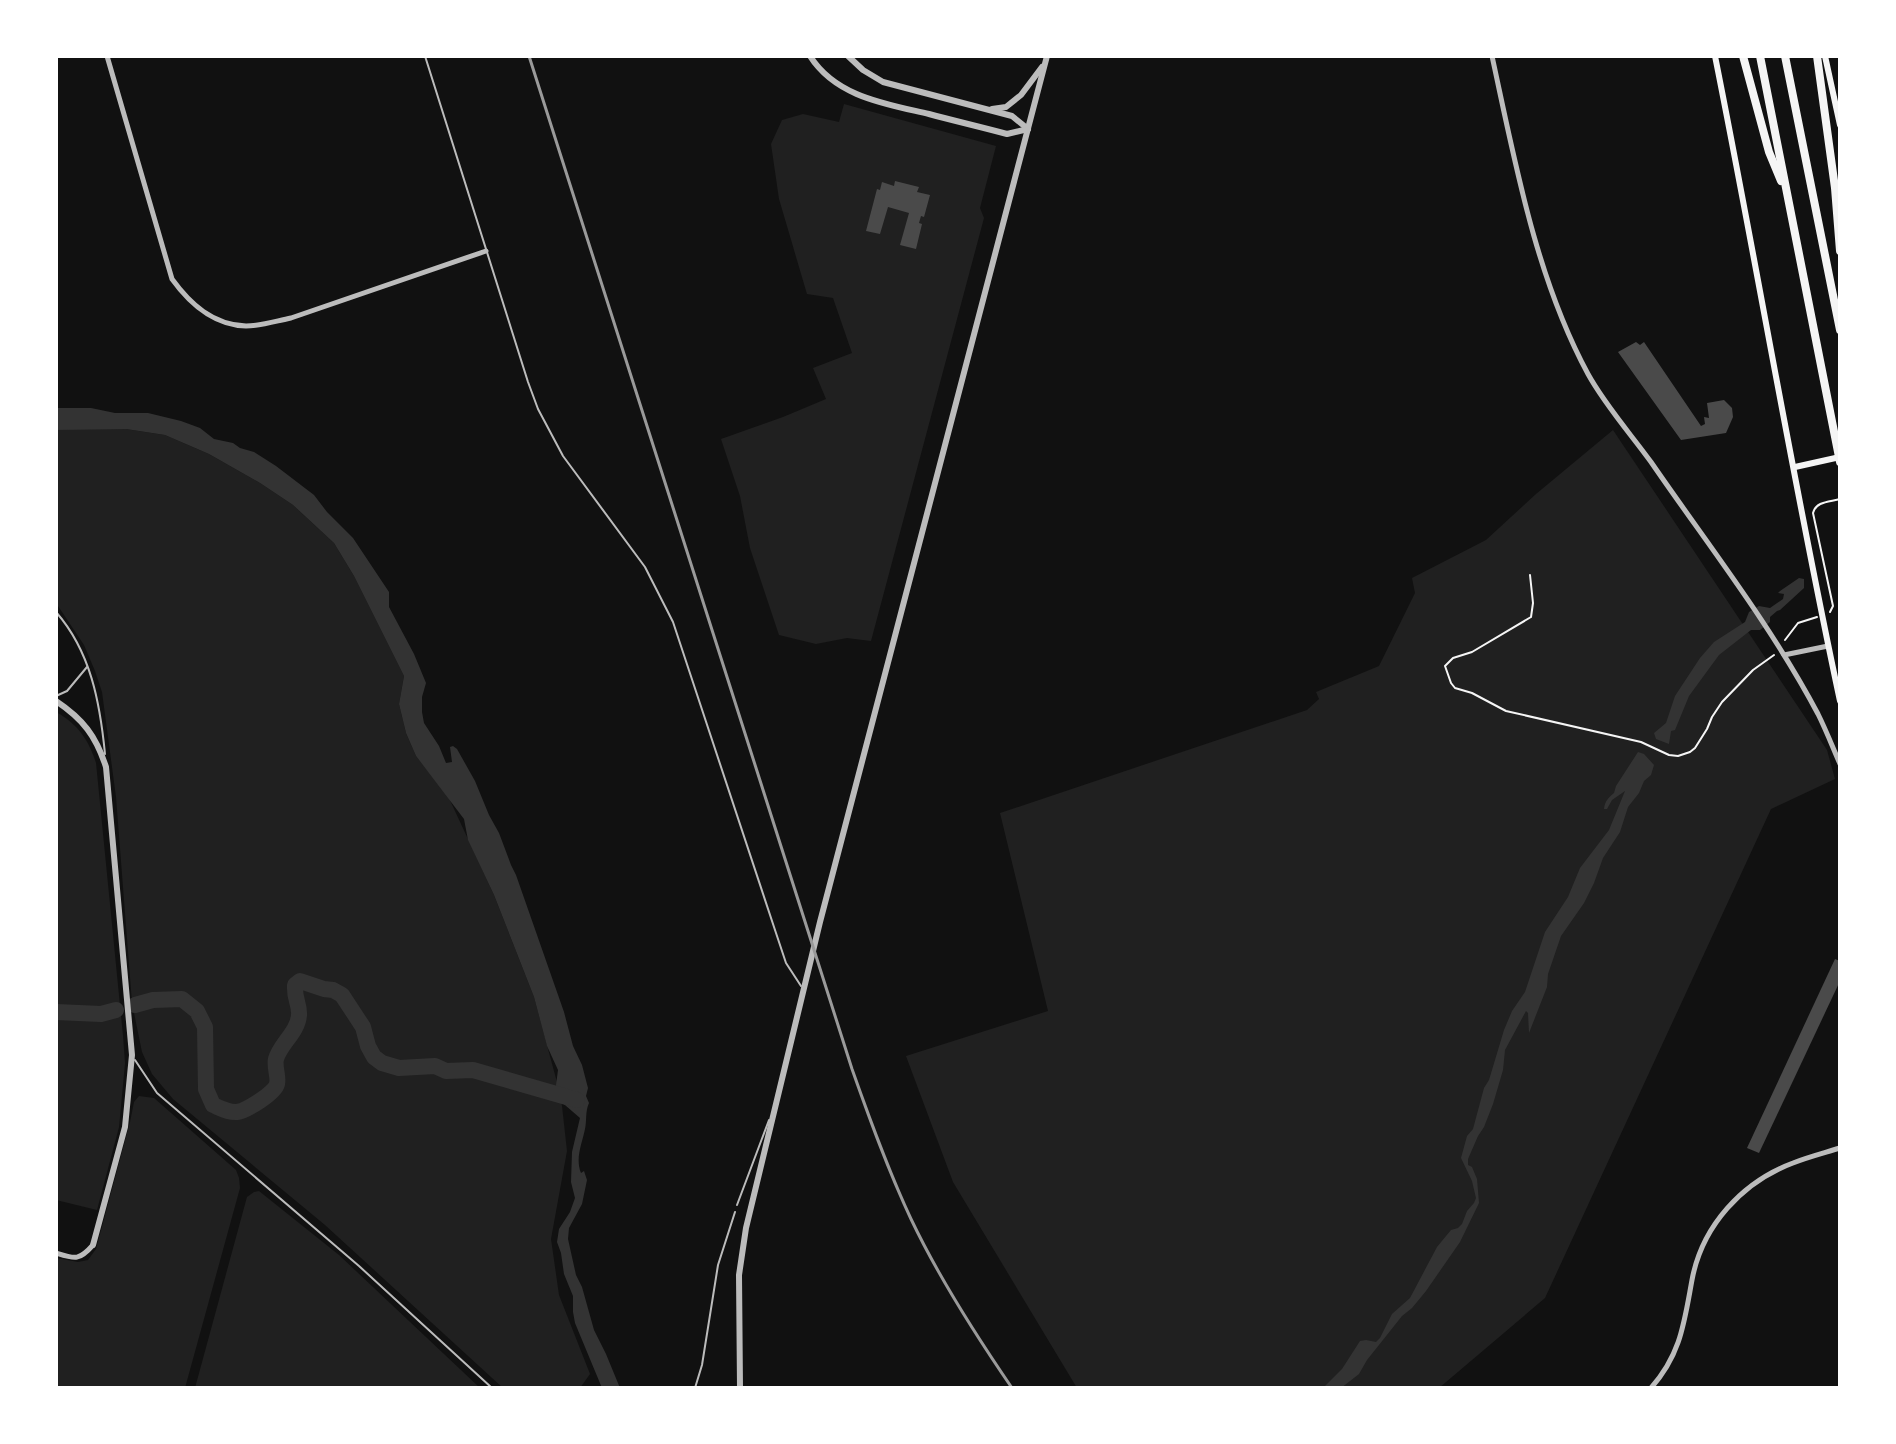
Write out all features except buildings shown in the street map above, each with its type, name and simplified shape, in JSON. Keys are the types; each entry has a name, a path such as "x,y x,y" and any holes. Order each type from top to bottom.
{"highway":[{"path":"1743,56 1769,152 1789,201"},
{"path":"1760,56 1839,457"},
{"path":"1785,56 1840,330"},
{"path":"1817,56 1835,188 1840,251"}],"main road":[{"path":"1715,56 1840,701"},
{"path":"1825,56 1840,125"},
{"path":"1795,467 1839,457"},
{"path":"1828,646 1840,644"}],"street":[{"path":"107,56 172,279 185,298 199,310 222,321 244,326 265,324 291,318 486,251"},
{"path":"810,56 839,85 869,99 1007,134 1028,129"},
{"path":"848,56 883,82 1012,116 1028,129"},
{"path":"740,1388 739,1275 750,1212 804,989 1047,56"},
{"path":"1492,56 1536,243 1558,311 1589,377 1784,655 1820,718 1840,764"},
{"path":"989,110 1006,107 1014,101 1045,64"},
{"path":"1784,655 1828,646"},
{"path":"56,699 85,725 106,767 132,1055 125,1127 93,1245 84,1256 74,1258 56,1253"},
{"path":"1651,1388 1671,1360 1681,1338 1695,1265 1722,1213 1743,1191 1769,1174 1792,1163 1840,1148"}],"lane":[{"path":"425,56 538,409 570,467 645,567 673,622 786,963 804,989"},
{"path":"56,612 70,629 88,666 99,702 106,767"},
{"path":"56,699 75,683 88,666"},
{"path":"132,1055 157,1093 359,1266 492,1388"},
{"path":"737,1205 779,1096"},
{"path":"695,1388 702,1365 718,1265 735,1212"}],"path":[{"path":"1829,613 1833,606 1813,513 1818,504 1840,499"},
{"path":"1530,575 1531,617 1472,652 1449,660 1445,666 1455,688 1472,693 1506,711 1641,742 1678,756 1695,748 1729,693 1774,655"},
{"path":"1784,643 1798,623 1816,617"}],"shaded area":[{"path":"844,104 996,146 980,208 984,218 871,641 847,638 816,644 779,635 750,548 740,496 721,439 826,399 813,368 852,353 833,298 807,294 779,199 771,144 782,120 803,114 839,122"},
{"path":"56,408 148,413 181,421 200,428 214,439 254,452 314,495 353,538 389,592 389,607 426,683 422,697 424,723 446,763 452,762 450,747 453,746 475,781 516,875 582,1065 589,1103 579,1162 581,1173 584,1171 587,1180 582,1204 569,1228 568,1239 594,1330 620,1388 602,1388 575,1323 573,1296 557,1242 559,1229 575,1198 571,1182 572,1152 580,1118 558,1099 558,1070 547,1046 534,997 494,895 468,840 464,819 416,756 406,733 399,704 404,676 354,576 334,543 293,505 209,454 165,435 126,429 56,430"},
{"path":"126,429 165,435 209,454 293,505 334,543 354,576 404,676 399,704 406,733 416,756 448,796 494,895 534,997 561,1097 567,1151 551,1239 559,1295 590,1374 580,1388 503,1388 325,1225 173,1099 152,1074 142,1052 132,1003 116,797 102,692 84,645 56,603 56,430"},
{"path":"1613,430 1827,750 1835,779 1771,809 1545,1298 1439,1388 1077,1388 953,1182 906,1056 1048,1011 1000,813 1307,710 1319,699 1316,692 1379,666 1415,593 1412,578 1486,540"},
{"path":"1799,578 1804,579 1804,588 1770,617 1770,622 1760,630 1751,630 1719,655 1689,696 1675,730 1671,731 1669,744 1656,739 1654,733 1666,723 1675,696 1714,642 1745,622 1749,612 1759,606 1770,608 1783,599 1784,594 1778,593"},
{"path":"56,712 82,734 96,763 123,1036 125,1063 119,1127 97,1210 56,1200"},
{"path":"1638,752 1654,765 1651,775 1628,807 1620,832 1603,858 1584,903 1561,936 1548,974 1547,987 1529,1033 1526,1011 1505,1050 1493,1104 1468,1159 1468,1165 1477,1179 1479,1203 1460,1242 1426,1291 1402,1316 1359,1374 1341,1388 1323,1388 1342,1369 1360,1341 1376,1342 1380,1338 1392,1314 1410,1298 1437,1247 1451,1230 1462,1224 1474,1203 1476,1198 1472,1181 1461,1158 1504,1030 1525,992 1545,932 1568,897 1580,868 1609,830 1625,791 1612,800 1607,809 1604,809 1605,804"},
{"path":"139,1096 154,1098 236,1170 240,1188 185,1388 62,1388 56,1386 56,1258 78,1262 88,1260 96,1249 134,1102"},
{"path":"259,1191 339,1255 480,1388 195,1388 247,1197"}],"waterway":[{"path":"135,1005 153,1000 182,999 197,1011 205,1027 206,1089 213,1105 231,1112 253,1105 275,1088 276,1059 298,1021 295,985 300,981 342,995 363,1027 374,1057 382,1063 399,1068 435,1066 446,1071 473,1070 577,1100"},
{"path":"56,1012 101,1014 116,1010"}],"railway":[{"path":"529,56 852,1069 895,1182 933,1263 1012,1388"}]}
